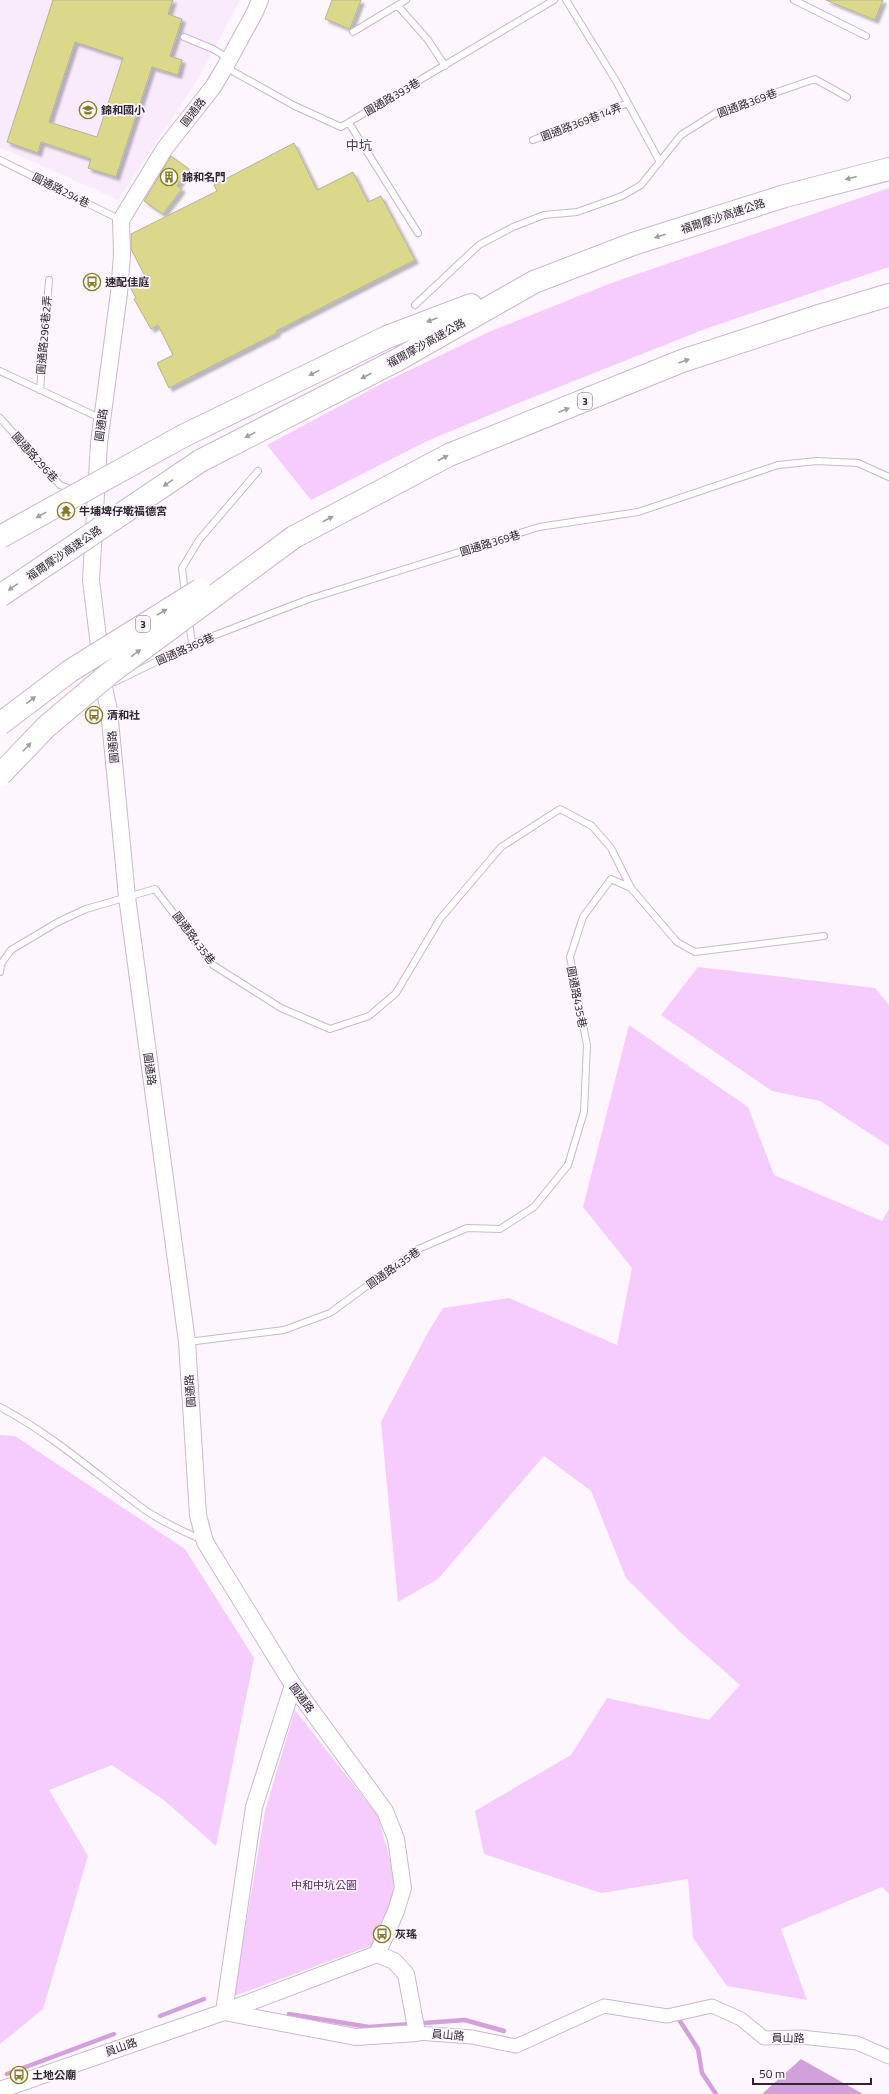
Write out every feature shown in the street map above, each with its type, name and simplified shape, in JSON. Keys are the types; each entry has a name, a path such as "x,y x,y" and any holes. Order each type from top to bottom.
{"highway":[{"name":"福爾摩沙高速公路","path":"0,596 200,461 399,359 534,282 633,244 777,198 889,169"},
{"path":"0,537 186,435 387,337 534,282"},
{"name":"3","path":"0,724 70,671 146,622 234,570 448,455 682,362 819,316 889,295"},
{"path":"0,775 46,727 110,673 294,537"}],"street":[{"name":"圓通路","path":"260,0 228,63 213,87 165,148 121,220 122,255 119,293 98,443 91,580 104,687 109,710 127,897 187,1342 198,1515 205,1542 292,1685 385,1811 396,1839 403,1888 396,1911 377,1954"},
{"path":"292,1685 254,1807 224,2012 377,1954 394,1961 406,1974 415,2025"},
{"name":"員山路","path":"0,2090 224,2012 356,2037 415,2025 516,2046 604,2006 667,2016 712,2006 741,2019 764,2038 801,2037 856,2043 889,2057"}],"lane":[{"path":"353,32 406,0"},
{"name":"圓通路393巷","path":"349,123 554,0"},
{"path":"566,0 628,103 660,162"},
{"path":"794,0 866,36"},
{"path":"398,6 428,40 445,66"},
{"path":"184,37 214,49 228,63 302,109 341,127 349,123 418,233"},
{"name":"圓通路369巷","path":"415,305 480,245 513,227 544,215 577,212 622,196 641,185 681,135 716,113 815,79 848,97"},
{"name":"圓通路369巷14弄","path":"533,140 628,103"},
{"name":"圓通路294巷","path":"0,160 121,220"},
{"name":"圓通路296巷2弄","path":"40,390 48,280"},
{"path":"0,371 102,419"},
{"name":"圓通路296巷","path":"0,418 60,485 96,498"},
{"name":"圓通路369巷","path":"104,687 192,644 309,599 539,528 638,512 778,465 817,461 858,463 889,477"},
{"path":"192,644 182,568 199,540 258,471"},
{"name":"圓通路435巷","path":"127,897 155,889 213,966 281,1008 330,1029 370,1016 396,993 440,920 501,847 560,809 592,826 611,848 632,888"},
{"name":"圓通路435巷","path":"187,1342 284,1330 330,1313 416,1250 467,1228 500,1229 534,1207 568,1165 584,1112 587,1045 570,957 583,917 611,879 632,888"},
{"path":"632,888 677,942 695,952 824,936"},
{"path":"0,972 1,964 11,950 58,922 86,909 127,897"},
{"path":"0,1407 20,1418 85,1463 146,1511 205,1542"}],"shaded area":[{"name":"錦和國小","path":"0,0 240,0 201,74 118,200 0,147"},
{"path":"801,2059 863,2094 762,2094"}],"green space":[{"path":"889,188 889,267 705,329 516,404 427,441 311,500 267,445 385,382 491,331 614,282"},
{"path":"698,967 875,988 889,1005 889,1146 820,1101 772,1091 661,1015"},
{"path":"629,1025 748,1107 774,1175 882,1221 889,1209 889,1894 882,1887 781,1929 807,2000 727,1986 693,1938 688,1879 601,1893 484,1854 475,1811 571,1755 607,1698 709,1720 740,1685 680,1632 626,1578 591,1491 544,1456 438,1579 398,1602 381,1422 427,1334 443,1308 509,1298 617,1345 632,1268 583,1207"},
{"path":"0,1435 15,1436 185,1549 254,1658 216,1846 165,1801 112,1765 49,1790 88,1856 43,2009 0,2044"},
{"name":"中和中坑公園","path":"295,1710 378,1816 394,1875 392,1938 234,1996 265,1811"}],"building":[{"path":"53,0 173,0 168,14 182,19 170,56 182,60 178,75 152,67 116,177 88,168 91,159 41,142 38,153 7,142","holes":["75,42 123,58 97,137 49,122"]},
{"path":"332,0 361,0 350,29 325,19"},
{"path":"826,0 883,0 875,20"},
{"path":"294,143 317,190 353,172 368,202 381,196 415,260 169,388 157,363 173,355 158,325 151,329 134,299 136,298 130,287 146,278 131,249 131,234 217,191 214,185"},
{"name":"錦和名門","path":"171,156 189,169 177,186 182,189 163,214 144,201"}],"waterway":[{"path":"160,2016 204,1999"},
{"path":"289,2014 369,2027 465,2020 504,2031"},
{"path":"678,2018 698,2049 702,2073 716,2094"},
{"path":"7,2074 114,2034"}],"place":[{"name":"錦和國小","path":"88,110"},
{"name":"錦和名門","path":"169,177"},
{"name":"速配佳庭","path":"92,282"},
{"name":"牛埔埤仔墘福德宮","path":"66,511"},
{"name":"清和社","path":"94,715"},
{"name":"灰瑤","path":"382,1934"},
{"name":"土地公廟","path":"19,2075"}],"district":[{"name":"中坑","path":"359,145"}]}
